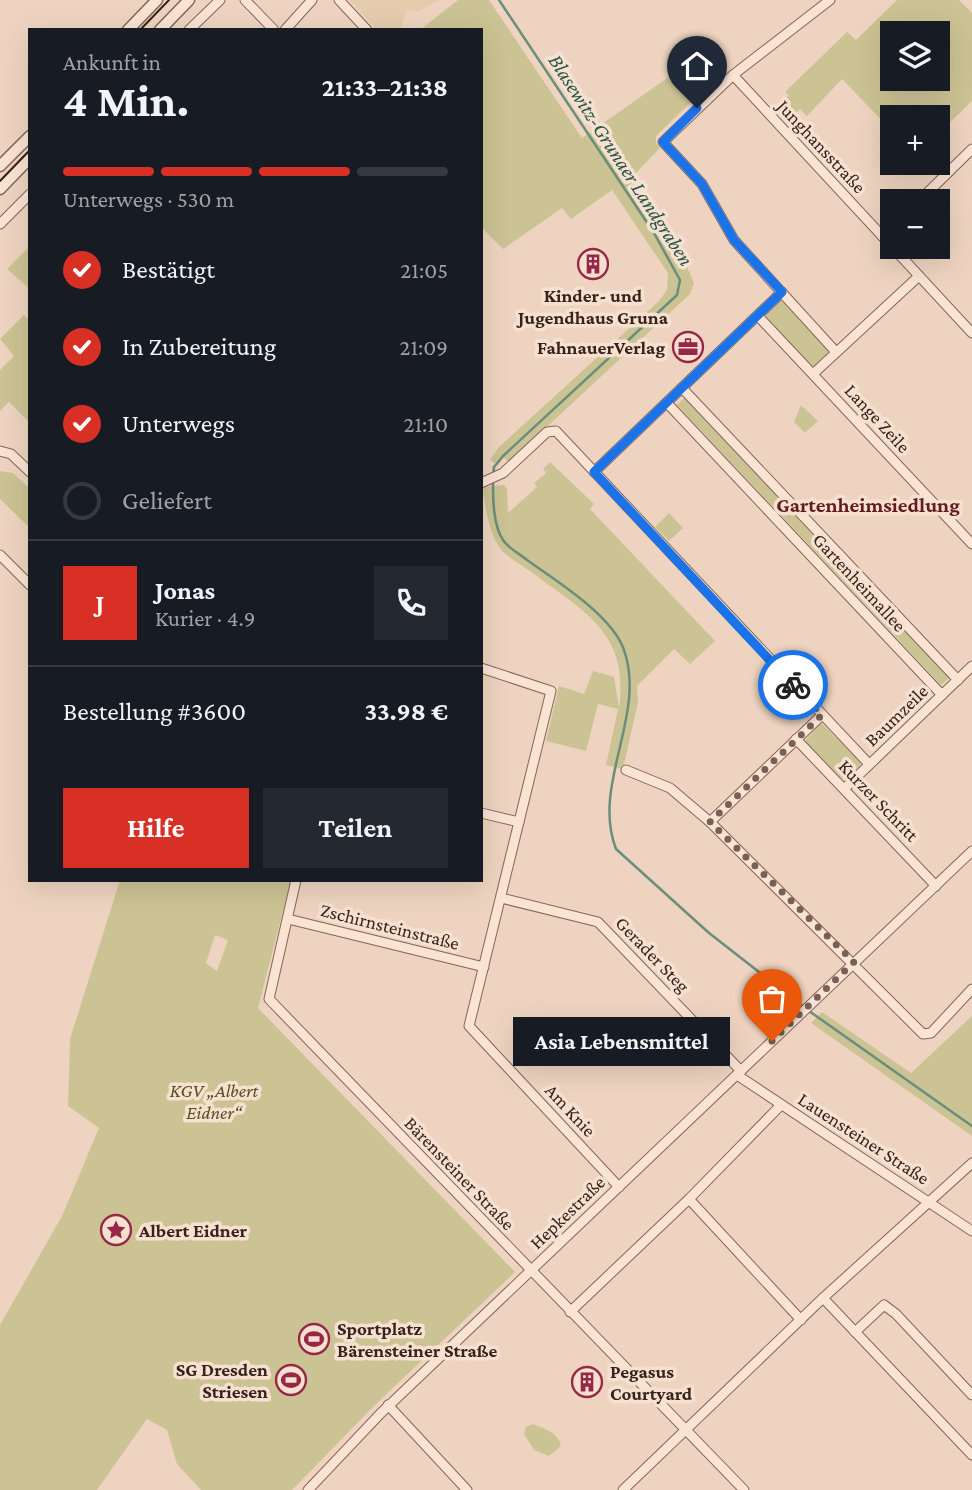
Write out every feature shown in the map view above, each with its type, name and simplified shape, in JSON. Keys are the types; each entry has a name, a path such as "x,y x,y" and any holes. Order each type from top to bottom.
{"street":[{"path":"130,28 157,0"},
{"path":"162,28 188,0"},
{"path":"191,28 220,0"},
{"path":"245,0 272,28"},
{"path":"287,28 312,0"},
{"path":"339,0 365,28"},
{"path":"830,0 733,75 663,142 702,184 734,240 836,352"},
{"name":"Junghansstraße","path":"733,75 880,234"},
{"path":"0,166 28,138"},
{"path":"931,189 972,149"},
{"path":"0,189 28,160"},
{"path":"0,224 28,196"},
{"name":"Junghansstraße","path":"903,259 972,333"},
{"path":"813,374 919,276"},
{"path":"594,472 782,292"},
{"name":"Lange Zeile","path":"758,316 972,544"},
{"name":"Gartenheimallee","path":"682,388 958,680"},
{"name":"Gartenheimallee","path":"667,402 942,695"},
{"path":"483,482 503,473 547,432 556,431 869,764"},
{"path":"0,451 11,454 28,470"},
{"path":"0,555 28,582"},
{"name":"Baumzeile","path":"844,789 972,666"},
{"path":"483,669 551,691 484,967"},
{"path":"710,822 822,715"},
{"name":"Kurzer Schritt","path":"796,739 936,886"},
{"path":"626,770 670,788 710,822 854,962 923,1034 931,1033 972,989"},
{"path":"483,813 519,822"},
{"name":"Hepkestraße","path":"308,1490 388,1405 972,851"},
{"path":"288,919 296,882"},
{"name":"Gerader Steg","path":"501,898 598,922 739,1073"},
{"name":"Zschirnsteinstraße","path":"288,919 484,967"},
{"name":"Bärensteiner Straße","path":"288,919 269,999 744,1490"},
{"name":"Am Knie","path":"484,967 469,1026 619,1186"},
{"name":"Lauensteiner Straße","path":"739,1073 781,1105 972,1231"},
{"path":"570,1312 689,1199 781,1105"},
{"path":"623,1490 687,1432 823,1298 972,1163"},
{"path":"689,1199 801,1320"},
{"path":"823,1298 972,1455"},
{"path":"855,1332 884,1305 972,1395"},
{"path":"388,1405 467,1490"}],"shaded area":[{"path":"349,0 440,0 417,12 406,10 400,28 375,28"}],"green space":[{"path":"458,0 489,0 582,138 700,55 718,76 656,136 656,143 660,148 630,179 677,243 694,283 690,294 509,462 504,458 498,465 490,460 499,447 659,301 667,290 668,273 612,190 571,219 562,208 503,249 483,229 483,28 423,28"},
{"path":"897,0 959,0 972,13 972,101 950,122 950,105 880,105 880,119 842,79 807,116 800,109 791,117 796,123 793,125 776,107 789,95 785,92 847,32 856,40"},
{"path":"28,248 28,287 7,269"},
{"path":"781,300 828,350 814,366 810,365 766,318 767,311"},
{"path":"24,315 28,319 28,421 9,402 0,411 0,370 14,356 0,339"},
{"path":"684,398 949,678 941,685 677,405"},
{"path":"801,405 818,421 805,433 794,422"},
{"path":"550,462 594,504 590,509 715,641 690,664 674,649 637,686 638,702 623,769 606,765 618,709 598,704 586,751 546,741 559,686 584,694 593,671 614,677 619,708 620,682 617,660 609,641 598,626 567,598 503,551 493,534 483,487 504,485 507,489 508,513 537,487 534,483 546,473 543,469"},
{"path":"0,471 13,473 28,487 28,526 0,499"},
{"path":"669,513 683,528 669,541 655,527"},
{"path":"821,723 860,761 860,765 847,779 842,779 805,741"},
{"name":"KGV „Albert Eidner“","path":"119,882 290,882 258,1008 515,1272 373,1407 292,1490 201,1490 177,1464 167,1430 147,1419 97,1490 0,1490 0,1325 62,1216 99,1128 68,1106 70,1039","holes":["215,935 228,940 217,971 206,963"]},
{"path":"822,1012 911,1073 972,1016 972,1136 811,1023"},
{"path":"533,1424 550,1432 559,1441 561,1446 549,1456 534,1450 524,1434 526,1427"}],"waterway":[{"name":"Blasewitz‐Grunaer Landgraben","path":"493,476 494,467 503,456 677,295 680,280 654,233 499,0"},
{"name":"Blasewitz‐Grunaer Landgraben","path":"493,482 495,520 505,543 596,612 618,637 624,650 629,675 629,700 610,800 610,825 616,849 709,933 804,1007"},
{"name":"Blasewitz‐Grunaer Landgraben","path":"809,1011 972,1126"}],"tram line":[{"path":"142,28 169,0"},
{"path":"0,181 28,152"}],"way so far":[{"path":"772,1041 854,962 710,822 822,715 793,685"}],"place":[{"name":"Kinder- und Jugendhaus Gruna","path":"593,264"},
{"name":"FahnauerVerlag","path":"688,347"},
{"name":"Asia Lebensmittel","path":"772,1041"},
{"name":"Albert Eidner","path":"116,1230"},
{"name":"Sportplatz Bärensteiner Straße","path":"314,1339"},
{"name":"SG Dresden Striesen","path":"291,1380"},
{"name":"Pegasus Courtyard","path":"587,1382"}],"district":[{"name":"Gartenheimsiedlung","path":"868,505"}],"route":[{"path":"697,108 663,142 710,195 734,240 782,292 594,472 793,685"}]}
